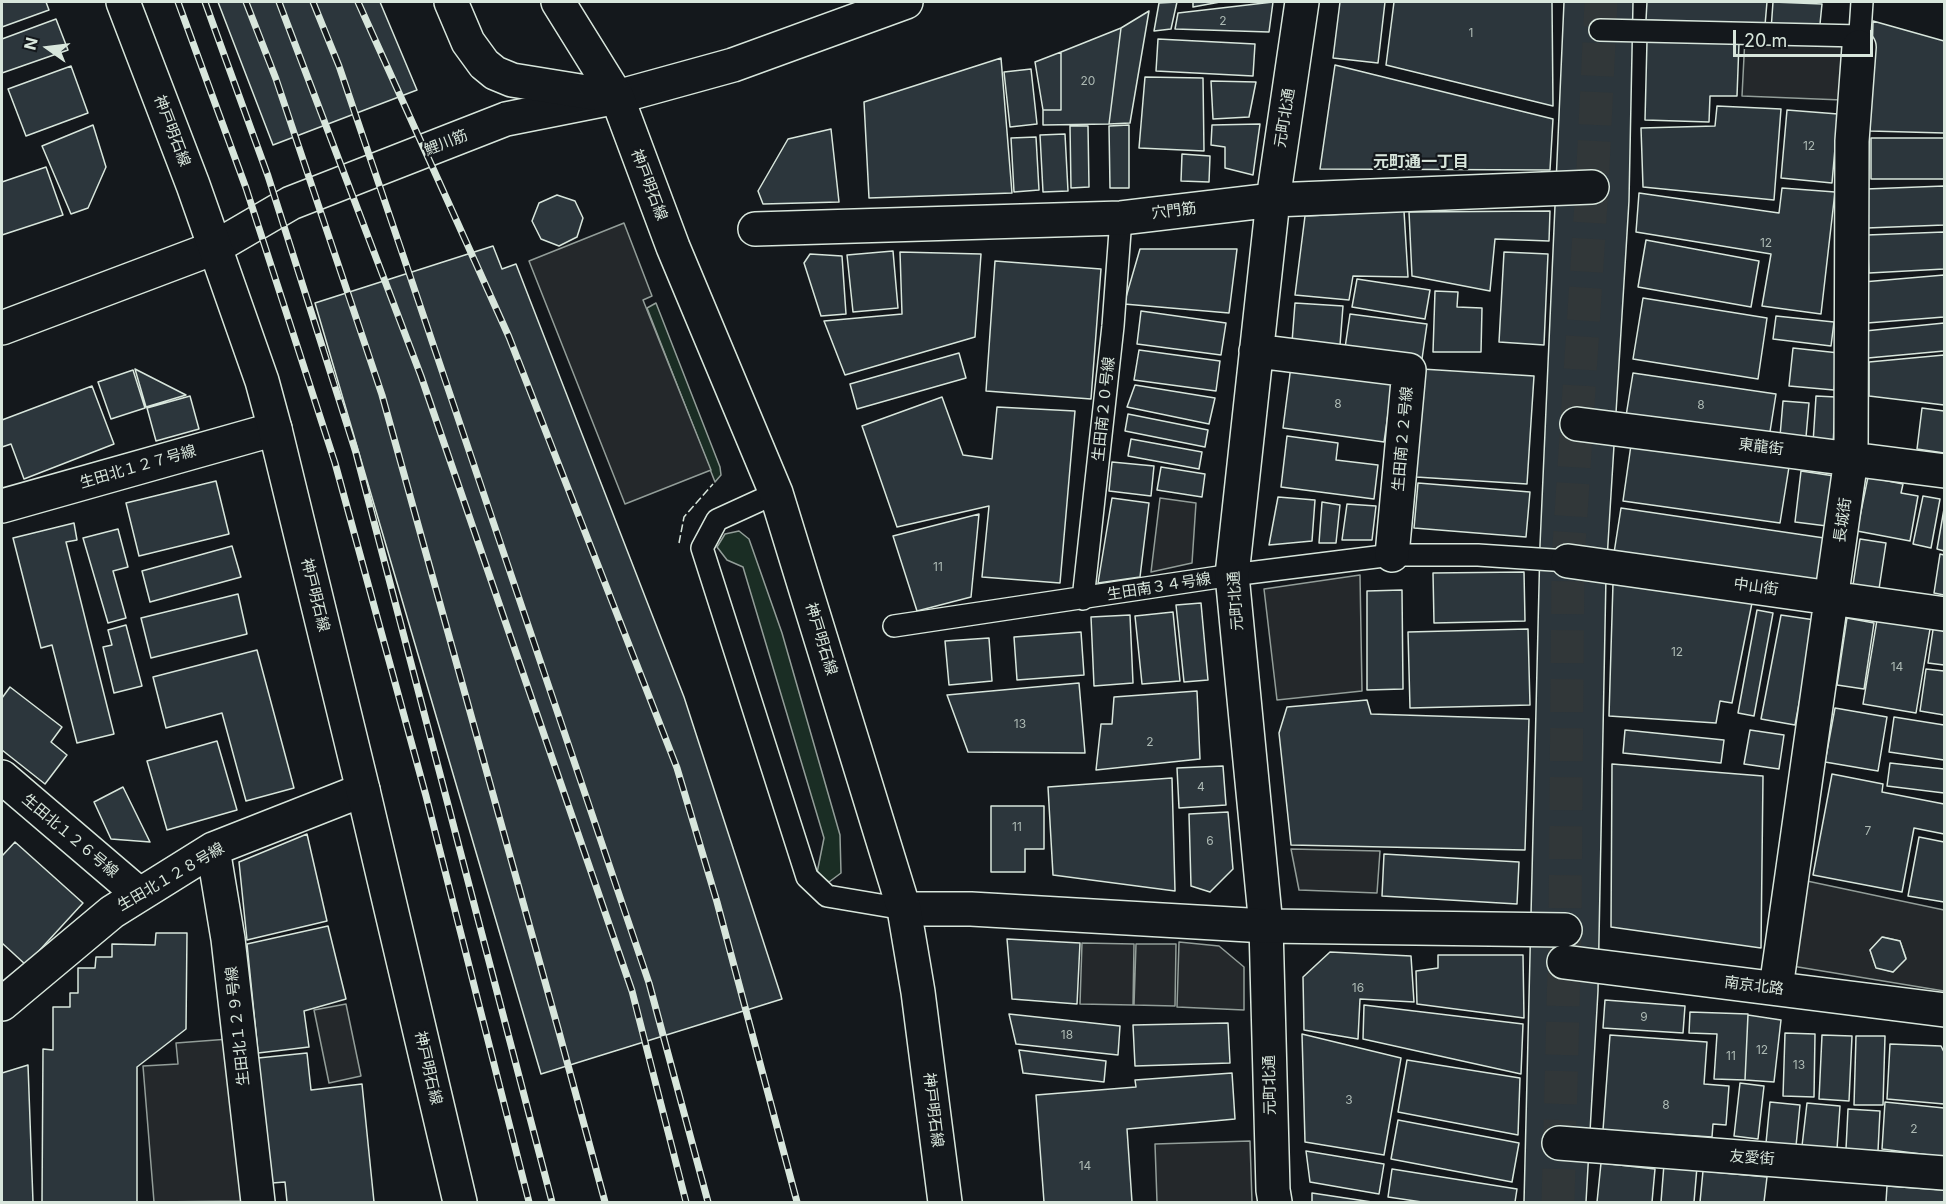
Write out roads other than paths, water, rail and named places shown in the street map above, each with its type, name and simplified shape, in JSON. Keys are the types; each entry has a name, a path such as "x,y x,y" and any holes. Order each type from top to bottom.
{"street":[{"name":"神戸明石線","path":"123,2 193,185 262,381 363,790 460,1203"},
{"path":"451,2 468,42 484,64 495,73 512,80 617,97"},
{"name":"神戸明石線","path":"558,2 617,97 673,247 776,494 904,909 918,992 945,1203"},
{"name":"鯉川筋","path":"2,328 214,248 291,203 506,119 617,97 733,65 906,2"},
{"name":"元町北通","path":"1275,1203 1266,926 1232,575 1273,200 1302,2"},
{"name":"長城街","path":"1776,988 1851,459 1852,141 1860,41"},
{"name":"穴門筋","path":"755,229 1121,218 1273,200 1592,187"},
{"name":"生田南２２号線","path":"1256,351 1409,370 1392,555"},
{"name":"東龍街","path":"1577,424 1944,471"},
{"name":"生田北１２７号線","path":"2,506 275,429"},
{"name":"中山街","path":"1568,561 1944,614"},
{"name":"生田北１２６号線","path":"2,777 139,894"},
{"name":"生田北１２８号線","path":"2,1004 112,912 213,849 363,790"},
{"name":"生田北１２９号線","path":"213,849 228,939 258,1203"},
{"path":"904,909 970,909 1266,926 1565,930"},
{"name":"南京北路","path":"1564,962 1944,1010"},
{"name":"友愛街","path":"1559,1143 1944,1173"}],"lane":[{"path":"1600,30 1860,41 1862,2"},
{"name":"生田南２０号線","path":"1083,599 1113,326 1121,218"},
{"path":"776,494 717,520 702,548 807,878 827,896 904,909"},
{"name":"生田南３４号線","path":"894,626 1232,575 1392,555 1478,555 1568,561"}],"tunnel":[{"path":"1558,1202 1565,930 1568,561 1592,187 1601,2"}],"railway":[{"path":"178,2 246,188 335,463 426,796 529,1202"},
{"path":"205,2 268,176 356,453 552,1202"},
{"path":"246,2 276,79 382,395 605,1202"},
{"path":"279,2 421,376 632,991 686,1202"},
{"path":"313,2 339,66 649,983 708,1202"},
{"path":"358,2 509,337 677,768 717,902 797,1202"}],"district":[{"name":"元町通一丁目","path":"1421,162"}]}
